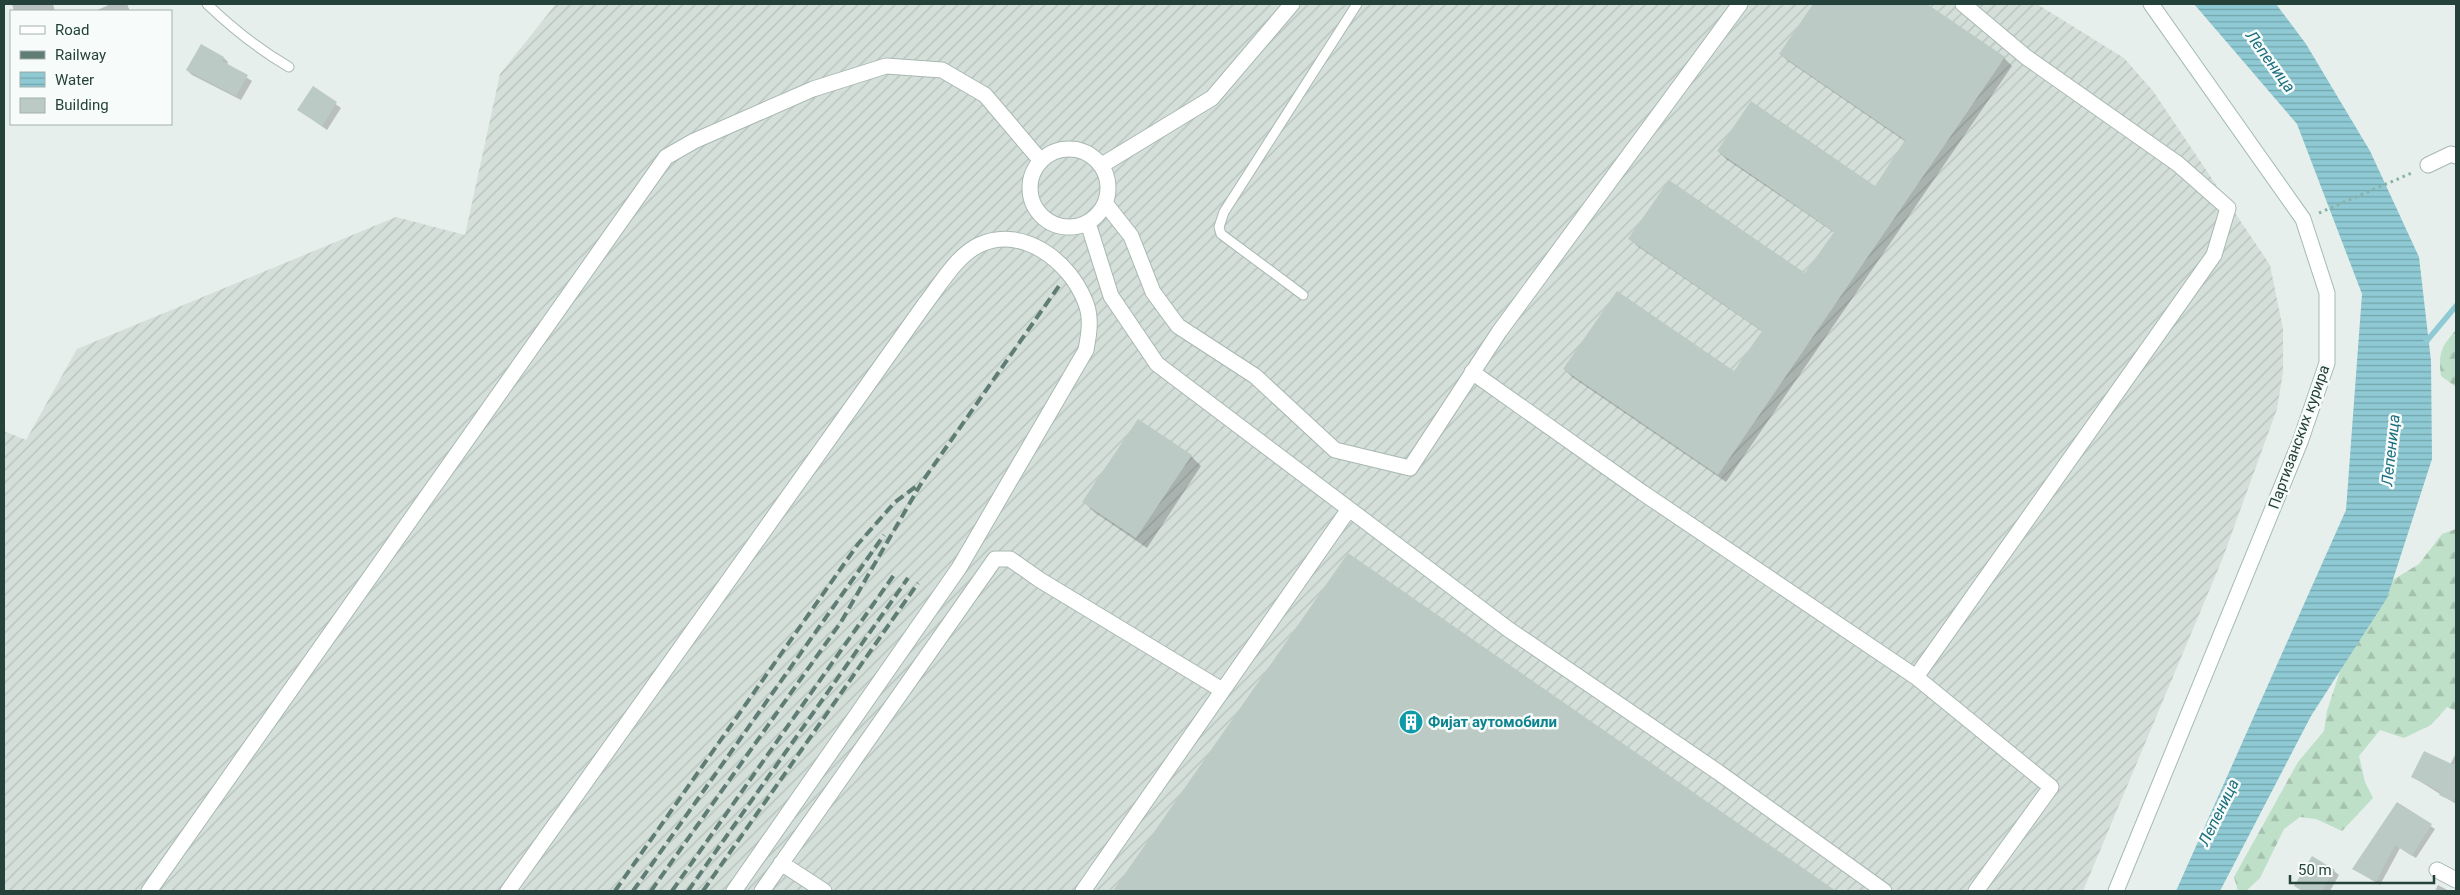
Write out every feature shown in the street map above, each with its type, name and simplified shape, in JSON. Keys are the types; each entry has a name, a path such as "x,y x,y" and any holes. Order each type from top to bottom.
{"street":[{"path":"1102,165 1212,98 1292,4"},
{"path":"1106,203 1131,236 1153,292 1178,326 1254,376 1335,450 1410,468 1499,332 1740,4"},
{"path":"1916,677 2214,255 2228,208 2178,164 2026,57 1963,4"},
{"name":"Партизанских курира","path":"2116,891 2300,442 2327,364 2327,293 2303,219 2151,4"},
{"path":"149,891 666,157 694,141 813,90 886,66 942,70 985,95 1041,161"},
{"path":"1066,149 1079,150 1092,156 1102,165 1108,184 1106,203 1098,214 1088,222 1064,227 1052,223 1042,216 1035,207 1030,195 1030,183 1034,171 1041,161 1052,153 1066,149"},
{"path":"2428,165 2451,154 2456,156"},
{"path":"1088,222 1111,296 1157,364 1508,629 1718,772 1884,891"},
{"path":"508,891 913,320 965,254 980,245 996,241 1014,241 1048,252 1062,266 1086,302 1090,325 1086,350 959,568 734,891"},
{"path":"1472,372 1643,493 1916,677 2052,787 1976,891"},
{"path":"1083,891 1349,509"},
{"path":"762,891 995,559 1010,560 1222,690"},
{"path":"782,863 824,891"},
{"path":"2437,870 2456,880"}],"lane":[{"path":"207,4 223,20 269,55 289,67"},
{"path":"1303,295 1221,234 1219,227 1224,212 1356,4"}],"path":[{"path":"2303,219 2428,165"}],"shaded area":[{"path":"556,4 2037,4 2124,58 2153,91 2270,265 2283,329 2283,372 2277,409 2222,560 2083,891 4,891 4,431 26,440 77,349 396,217 465,235 500,74"}],"green space":[{"path":"2456,330 2456,387 2441,376 2440,356 2447,341"},
{"path":"2456,529 2456,711 2447,707 2431,725 2404,738 2380,730 2359,756 2365,782 2373,798 2342,831 2316,819 2300,817 2284,829 2260,878 2246,891 2238,891 2234,877 2298,762 2324,731 2327,711 2350,641 2391,581 2419,564 2442,534"}],"water":[{"name":"Лепеница","path":"2194,4 2276,4 2306,44 2370,151 2419,257 2431,361 2432,459 2387,598 2311,716 2220,891 2176,891 2346,510 2362,294 2297,124"}],"building":[{"path":"1813,4 1927,4 2005,57 1718,475 1563,369 1617,291 1734,371 1762,331 1628,239 1669,180 1805,273 1834,232 1717,151 1751,101 1875,186 1905,140 1779,54"},
{"path":"201,44 224,57 222,61 248,75 236,96 186,70"},
{"path":"313,86 337,102 322,126 297,110"},
{"path":"1138,419 1192,455 1136,538 1082,502"},
{"name":"Фијат аутомобили","path":"1348,553 1836,891 1113,891"},
{"path":"2424,751 2454,765 2456,761 2456,803 2439,795 2441,792 2411,777"},
{"path":"2397,802 2432,824 2412,856 2395,845 2376,882 2352,869"},
{"path":"2312,856 2335,870 2322,891 2303,891 2294,886"}],"waterway":[{"path":"2425,343 2456,306"}],"railway":[{"path":"651,891 841,622 922,482 1061,283"},
{"path":"615,891 858,544 895,502 918,485"},
{"path":"633,891 884,535"},
{"path":"672,891 896,572"},
{"path":"688,891 908,578"},
{"path":"703,891 918,583"}],"place":[{"name":"Фијат аутомобили","path":"1411,722"}]}
